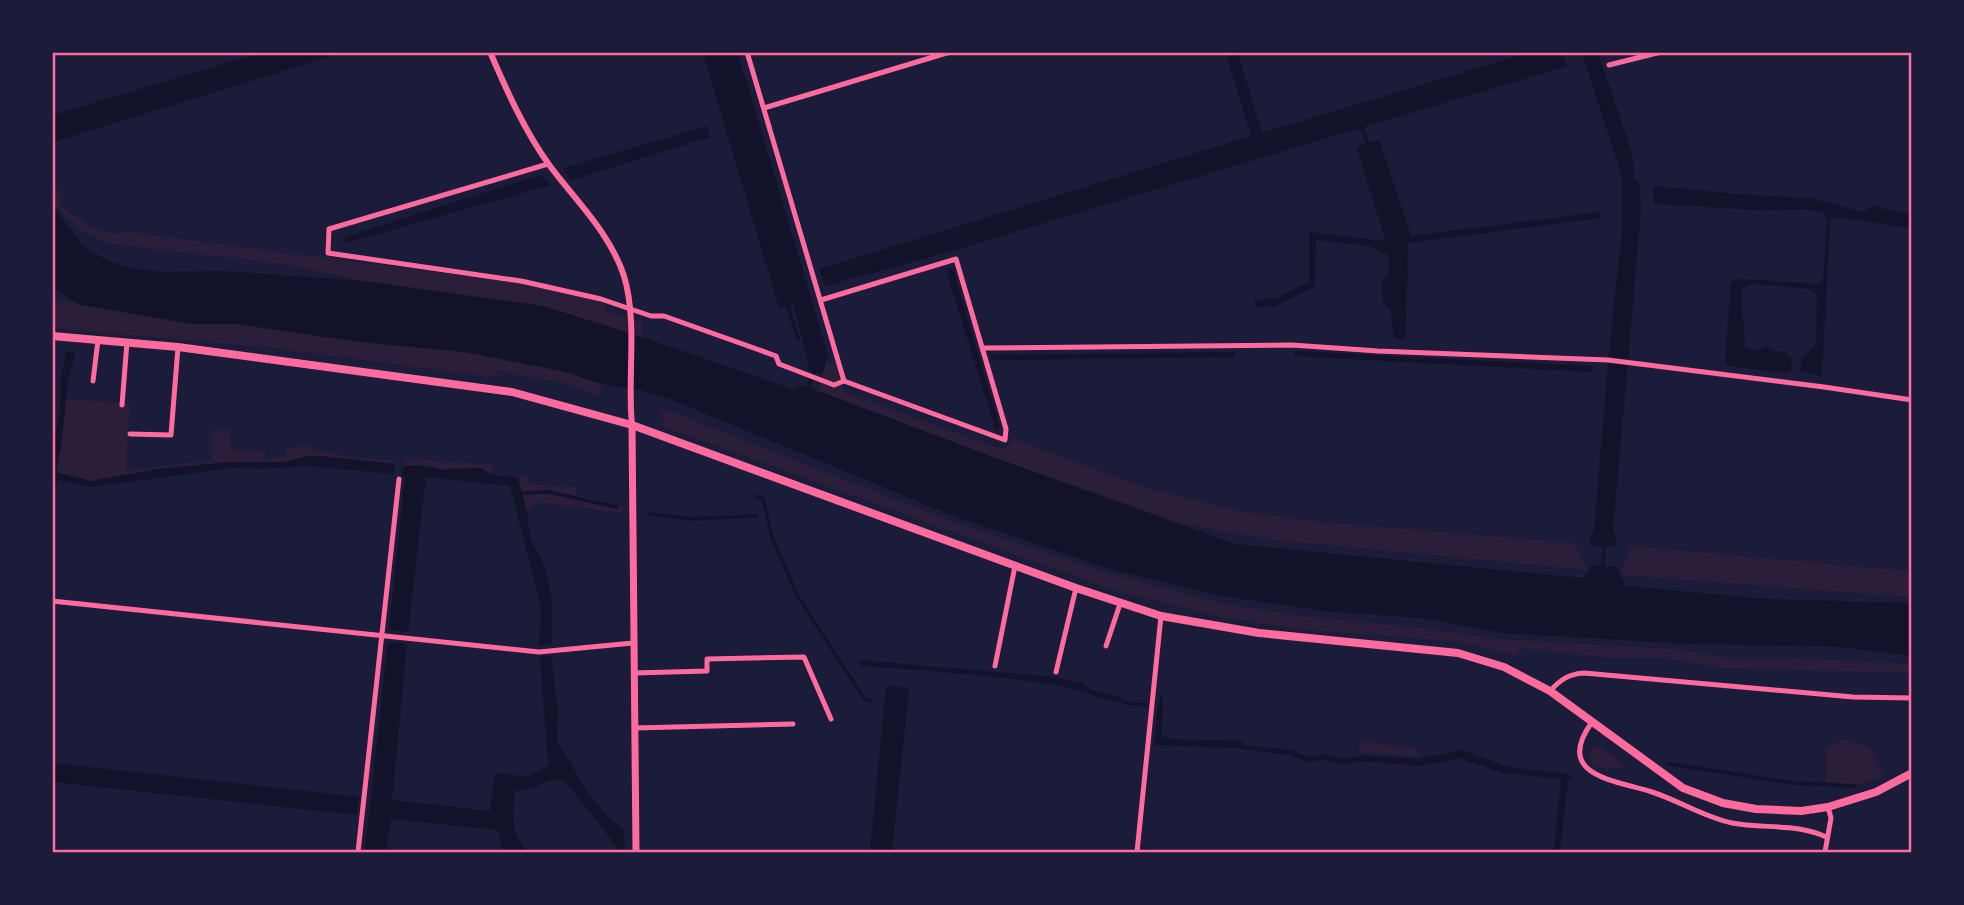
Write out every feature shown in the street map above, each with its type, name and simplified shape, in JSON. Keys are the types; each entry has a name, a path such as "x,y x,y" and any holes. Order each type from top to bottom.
{"main road":[{"path":"52,336 178,347 512,392 632,425 1076,589 1161,617 1259,634 1458,653 1504,667 1550,691 1683,788 1723,803 1756,809 1801,811 1828,807 1876,792 1912,773"},
{"path":"632,425 636,852"}],"street":[{"path":"490,52 512,100 548,164 614,251 624,279 629,311 632,425"},
{"path":"747,52 844,381"},
{"path":"764,108 950,52"},
{"path":"1609,65 1661,52"},
{"path":"548,164 329,229 328,253 521,281 601,299 629,311 664,316 776,356 779,364 834,385 844,381 1004,440 1006,429 956,259 821,300"},
{"path":"93,381 98,340"},
{"path":"122,405 127,342"},
{"path":"983,348 1292,345 1608,360 1912,400"},
{"path":"130,434 171,435 178,347"},
{"path":"358,852 399,479"},
{"path":"995,666 1014,566"},
{"path":"1056,672 1076,589"},
{"path":"52,601 539,652 633,643"},
{"path":"1107,646 1120,604"},
{"path":"1137,852 1161,617"},
{"path":"634,673 707,671 707,659 804,657 831,719"},
{"path":"1550,691 1559,681 1572,674 1584,673 1853,698 1912,698"},
{"path":"1592,722 1583,734 1580,749 1584,766 1596,776 1657,794 1700,814 1731,823 1811,830 1826,837"},
{"path":"634,728 793,724"},
{"path":"1825,852 1831,818 1828,807"}],"shaded area":[{"path":"260,53 341,53 53,142 53,115"},
{"path":"703,53 738,53 829,359 825,360 821,374 807,369 809,364 793,305 792,310 787,311 786,306 779,308"},
{"path":"1226,53 1238,53 1262,133 1528,53 1562,53 1567,66 1364,127 1369,143 1379,140 1411,236 1599,212 1601,218 1408,243 1406,339 1394,339 1391,311 1383,302 1381,284 1388,275 1389,255 1369,246 1316,240 1315,286 1275,306 1256,307 1254,300 1276,298 1309,282 1309,232 1381,241 1385,239 1357,148 1365,143 1360,128 945,253 825,286 820,269 1251,136"},
{"path":"1582,53 1598,53 1632,152 1634,177 1639,182 1641,210 1613,531 1617,538 1615,547 1590,545 1590,535 1594,531 1622,232 1622,176"},
{"path":"707,126 710,137 571,180 564,168"},
{"path":"540,175 551,185 346,243 345,237"},
{"path":"52,182 60,194 60,205 101,231 119,234 128,232 519,283 605,303 606,312 643,322 642,337 543,306 364,281 290,265 107,243 80,229 53,204"},
{"path":"1653,186 1809,198 1863,212 1872,206 1911,215 1911,228 1837,217 1830,220 1822,377 1800,371 1802,360 1816,342 1817,295 1811,289 1752,284 1741,290 1745,346 1755,351 1767,346 1773,351 1786,352 1792,360 1791,372 1728,366 1725,361 1731,282 1739,279 1820,284 1823,279 1827,220 1823,213 1806,209 1760,210 1654,204"},
{"path":"52,205 81,244 106,260 131,268 162,272 223,271 364,281 543,306 792,389 800,385 808,387 1235,544 1583,578 1592,565 1616,567 1626,586 1767,599 1911,603 1911,656 1842,647 1692,644 1503,633 1422,618 1332,612 1228,597 1116,571 951,515 672,400 641,390 601,384 566,372 465,352 360,342 237,324 192,324 81,305 53,288"},
{"path":"953,269 1000,428 996,430 946,271"},
{"path":"52,299 192,324 237,324 360,342 465,352 566,372 601,384 600,396 565,383 497,371 492,377 272,348 53,328"},
{"path":"1295,351 1593,366 1593,372 1294,356"},
{"path":"66,352 75,353 75,357 68,381 61,447 56,467 58,473 91,481 158,469 230,462 285,462 320,456 395,464 394,474 308,466 232,468 90,487 59,480 53,489 53,447 60,411 61,379"},
{"path":"1234,352 1235,357 991,360 991,355"},
{"path":"835,362 844,392 1003,450 1014,439 1141,486 1243,512 1323,522 1574,543 1588,570 1266,539 1181,523 998,459 818,391 826,364"},
{"path":"66,399 130,404 126,471 212,460 212,430 229,429 232,451 264,450 266,459 287,456 287,448 312,445 314,450 358,458 395,460 395,464 308,456 285,462 230,462 158,469 91,481 58,473"},
{"path":"657,406 948,520 1114,575 1225,604 1301,616 1499,639 1673,649 1735,659 1797,658 1909,664 1911,673 1725,668 1665,658 1610,658 1524,648 1515,656 1462,642 1295,629 1216,616 1113,590 662,426 664,415"},
{"path":"406,458 492,465 492,475 464,469 404,466"},
{"path":"419,465 440,469 482,468 492,475 518,478 527,512 530,539 544,565 552,599 552,644 539,646 541,608 510,486 426,477 408,632 389,630 405,477 402,476 404,466"},
{"path":"527,472 530,484 576,487 577,495 623,506 623,513 538,502 527,512 518,478"},
{"path":"755,494 764,497 774,538 799,595 865,697 872,699 871,702 864,701 796,597 771,539 762,501 754,497"},
{"path":"1631,546 1911,571 1911,597 1620,575"},
{"path":"388,642 407,644 392,800 490,811 495,773 529,777 548,765 540,657 551,656 558,710 557,741 588,793 610,819 624,830 625,850 617,847 565,781 553,779 532,788 515,791 515,830 527,852 503,852 498,830 391,819 386,852 365,852"},
{"path":"858,660 1056,677 1081,683 1093,691 1120,697 1125,703 1051,684 861,666"},
{"path":"886,686 909,688 892,852 870,852"},
{"path":"1162,693 1161,736 1172,739 1240,741 1245,745 1291,750 1308,757 1323,754 1345,759 1364,756 1418,759 1461,750 1508,767 1568,774 1572,777 1568,781 1560,852 1554,852 1561,779 1503,773 1459,758 1421,766 1362,761 1345,764 1322,760 1305,762 1289,755 1235,748 1154,745 1158,705"},
{"path":"1843,739 1869,747 1884,776 1858,785 1826,783 1826,748"},
{"path":"1360,741 1417,749 1418,756 1359,753"},
{"path":"1599,745 1626,767 1594,767 1589,756 1592,748"},
{"path":"53,763 359,797 356,815 53,782"}],"waterway":[{"path":"788,306 798,339"},
{"path":"807,391 815,369"},
{"path":"522,493 548,492 617,507"},
{"path":"650,514 690,519 756,516"},
{"path":"1603,568 1604,544"},
{"path":"1125,703 1147,705"},
{"path":"1669,764 1794,783 1855,786"}]}
